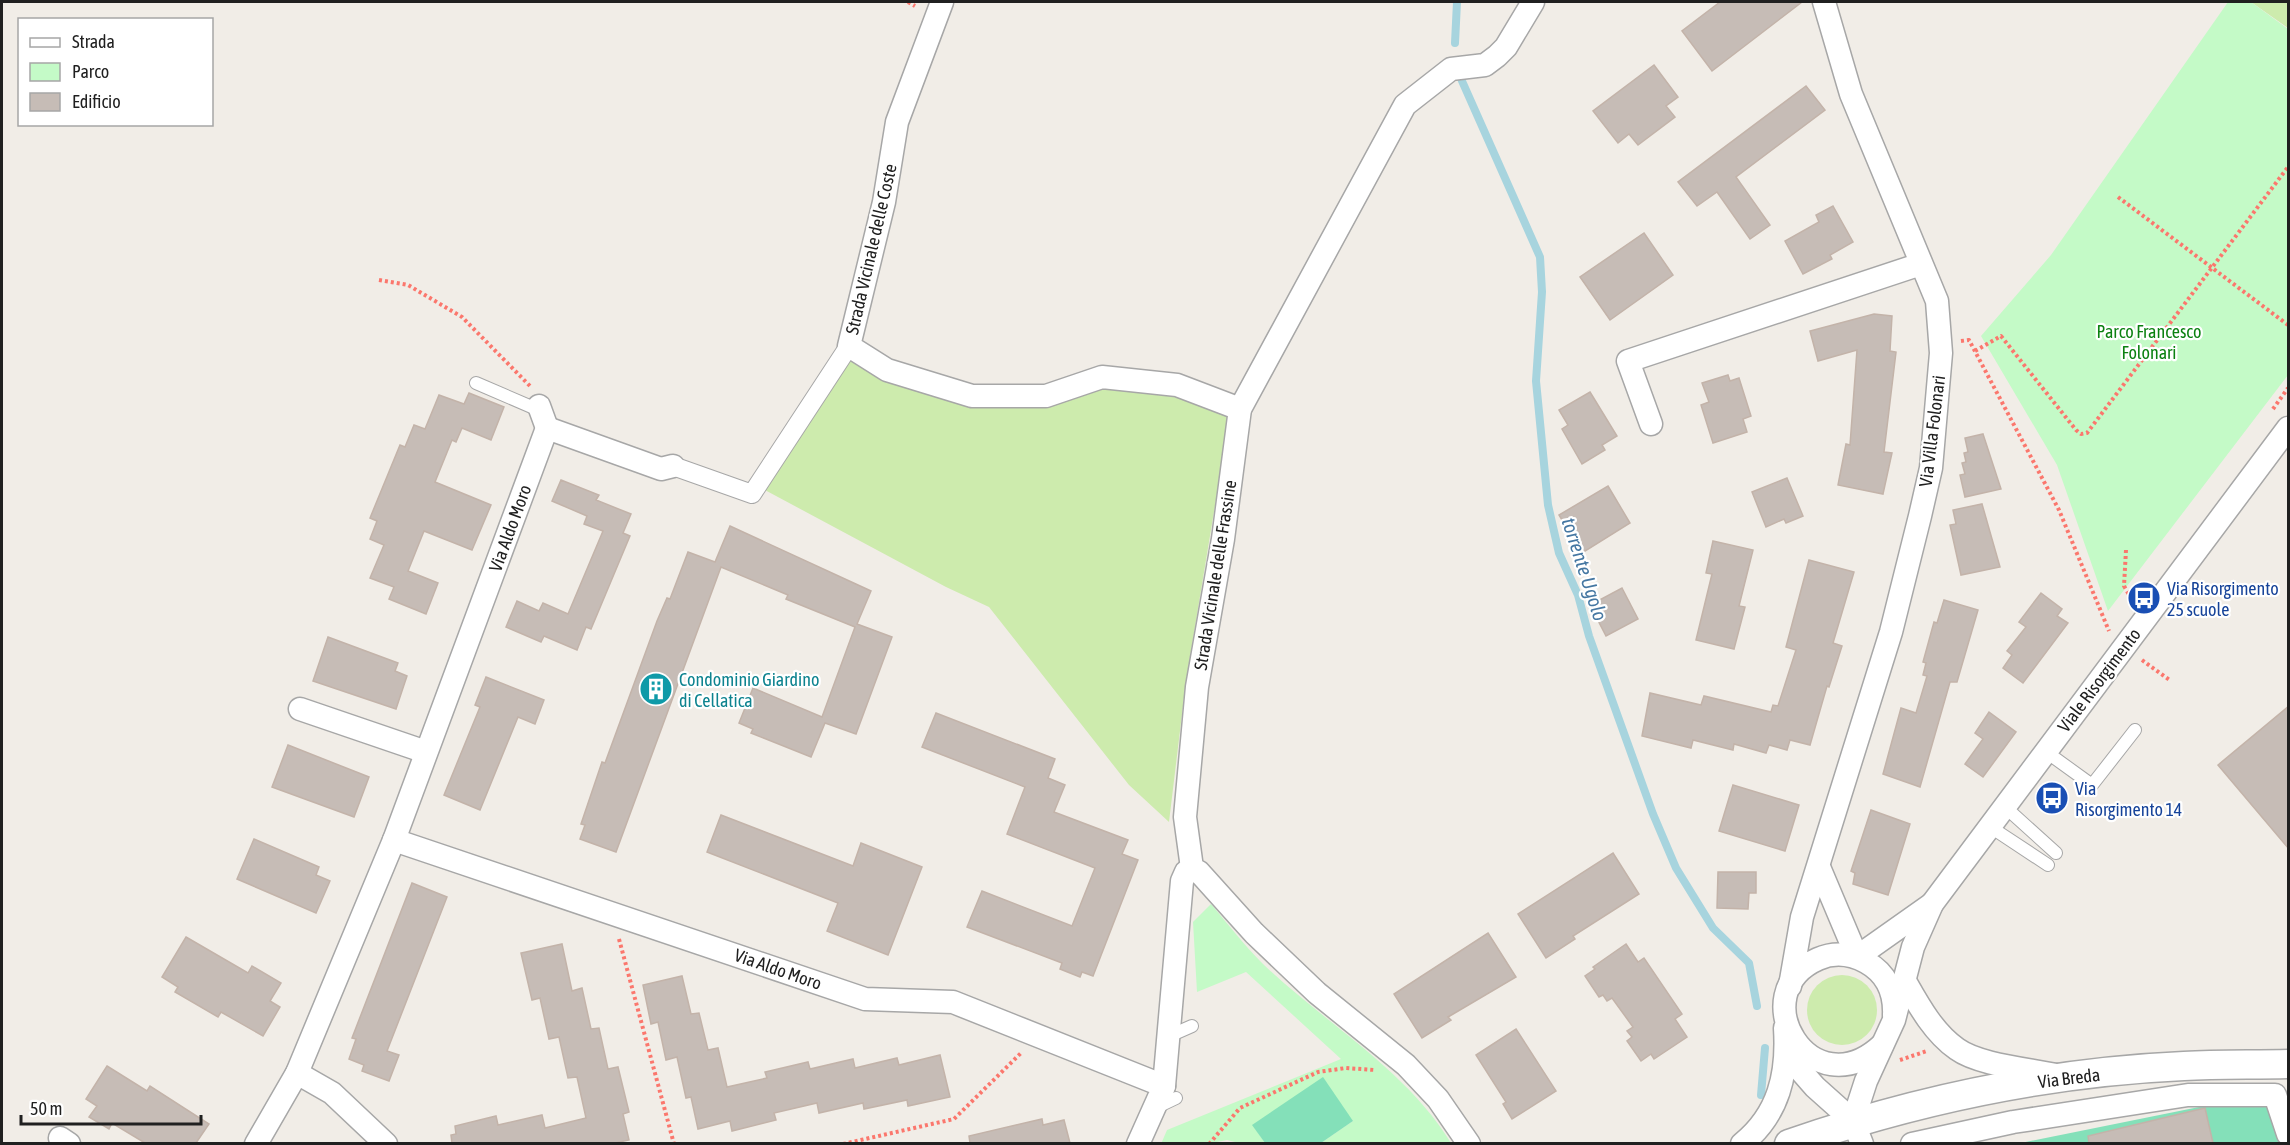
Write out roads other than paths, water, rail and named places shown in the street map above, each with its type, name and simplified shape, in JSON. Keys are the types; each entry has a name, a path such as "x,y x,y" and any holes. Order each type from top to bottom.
{"street":[{"name":"Strada Vicinale delle Coste","path":"942,2 897,122 884,202 849,346 887,370 972,396 1046,396 1102,377 1177,385 1240,409"},
{"name":"Strada Vicinale delle Frassine","path":"1192,868 1185,817 1197,687 1223,539 1240,409 1405,105 1451,69 1485,65 1497,56 1506,47 1533,2"},
{"name":"Via Villa Folonari","path":"1790,986 1802,917 1891,632 1931,468 1941,353 1937,301 1851,94 1824,2"},
{"path":"1651,424 1628,361 1921,264"},
{"path":"542,415 661,469 673,466 752,494 849,346"},
{"name":"Via Aldo Moro","path":"256,1143 297,1073 394,840 542,415"},
{"name":"Viale Risorgimento","path":"1857,1132 1866,1081 1887,1054 1913,947 1932,904 2289,428"},
{"path":"300,710 426,752"},
{"name":"Via Aldo Moro","path":"394,840 865,999 953,1002 1170,1092"},
{"path":"1819,867 1857,957"},
{"path":"1138,1143 1154,1108 1170,1092 1167,1037 1182,881 1186,872 1192,868 1254,933 1317,993 1406,1065 1438,1099 1469,1143"},
{"name":"Viale Risorgimento","path":"1857,957 1932,904"},
{"path":"1742,1143 1758,1131 1773,1107 1784,1081 1787,1055 1784,1004 1797,974 1810,963 1825,956 1841,954 1857,957 1875,966 1887,981 1894,1000 1894,1020"},
{"path":"1906,982 1920,1008 1942,1036 1959,1050 1978,1058 2067,1077"},
{"name":"Viale Risorgimento","path":"1785,1020 1791,1038 1803,1052 1818,1061 1836,1065 1854,1064 1870,1056 1887,1054"},
{"path":"1787,1055 1857,1132"},
{"name":"Via Breda","path":"1789,1143 1857,1132 1985,1090 2067,1077 2183,1066 2289,1064"},
{"path":"297,1073 332,1094 386,1143"},
{"name":"Via Breda","path":"1912,1143 2060,1114 2188,1095 2228,1094 2275,1095 2289,1134"}],"lane":[{"path":"476,383 542,415"},
{"path":"2045,751 2092,785 2135,730"},
{"path":"2004,806 2056,853"},
{"path":"1989,826 2048,865"},
{"path":"1167,1037 1192,1026"}],"waterway":[{"path":"1455,43 1457,2"},
{"name":"torrente Ugolo","path":"1462,81 1540,257 1542,292 1536,381 1548,505 1559,553 1578,595 1589,636 1653,814 1676,868 1713,928 1749,963 1757,1006"},
{"path":"1761,1095 1765,1048"}],"place":[{"name":"Via Risorgimento 25 scuole","path":"2144,598"},
{"name":"Condominio Giardino di Cellatica","path":"656,689"},
{"name":"Via Risorgimento 14","path":"2052,798"}],"park label":[{"name":"Parco Francesco Folonari","path":"2149,341"}]}
